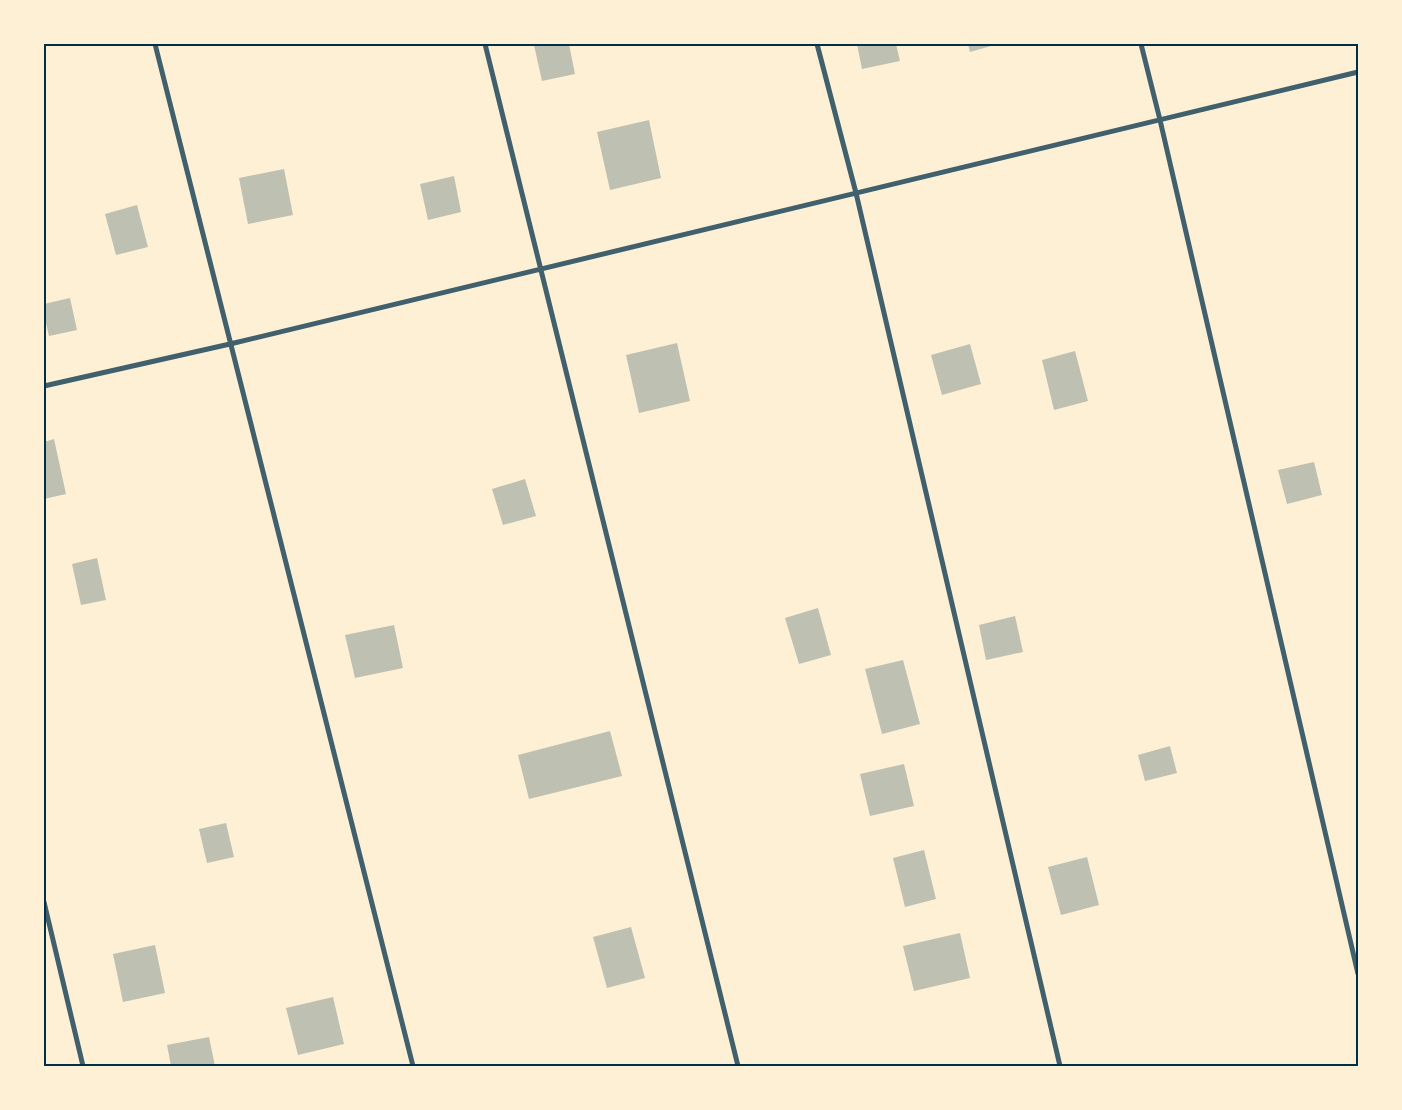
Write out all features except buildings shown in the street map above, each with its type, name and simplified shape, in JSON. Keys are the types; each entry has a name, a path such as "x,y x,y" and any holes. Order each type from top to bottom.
{"street":[{"path":"155,44 413,1066"},
{"path":"485,44 738,1066"},
{"path":"817,44 856,192 1060,1066"},
{"path":"1140,44 1160,120 1358,974"},
{"path":"44,386 230,344 1358,72"},
{"path":"44,902 83,1066"}]}
